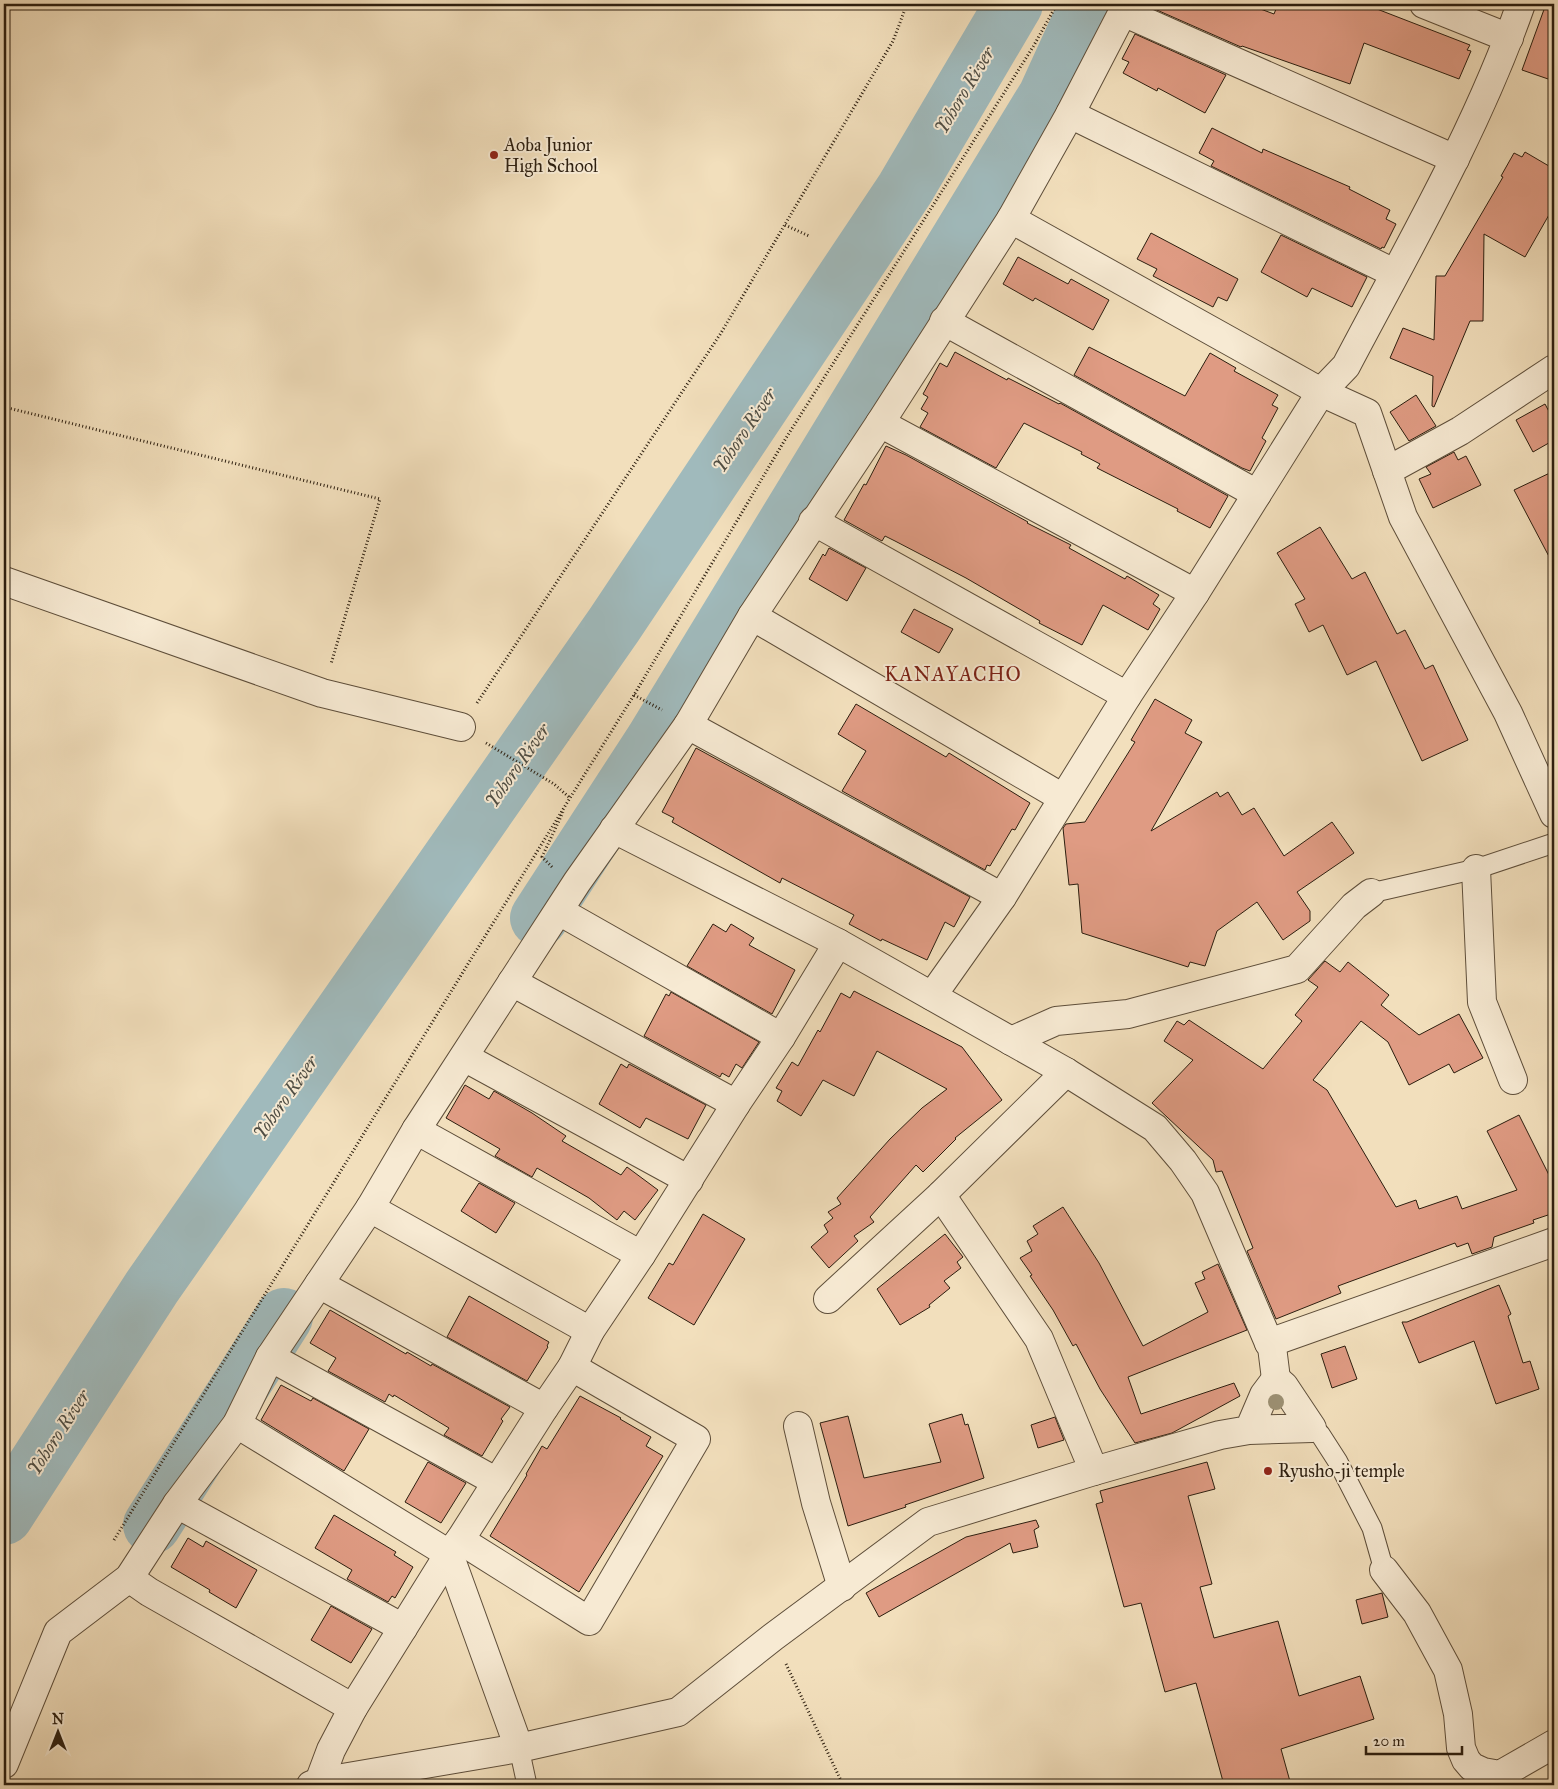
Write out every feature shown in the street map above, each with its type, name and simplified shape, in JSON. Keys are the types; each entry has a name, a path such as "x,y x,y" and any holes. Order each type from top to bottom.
{"street":[{"path":"1424,4 1509,38"},
{"path":"932,996 1002,897 1127,696 1195,593 1321,392 1346,366 1455,158 1509,38 1521,4"},
{"path":"4,1764 58,1632 129,1578 178,1504 237,1424 270,1357 370,1208 416,1130 577,882 614,829 678,719 752,616 813,521 880,423 1011,219 1070,114 1125,8 1455,158"},
{"path":"1070,114 1394,274"},
{"path":"1011,219 1321,392 1367,413 1403,517 1508,713 1554,814"},
{"path":"944,321 1257,494"},
{"path":"1387,471 1460,431 1554,369"},
{"path":"880,423 1195,593"},
{"path":"813,521 1127,696"},
{"path":"4,581 322,693 461,727"},
{"path":"752,616 1063,798"},
{"path":"678,719 1002,897"},
{"path":"614,829 838,943 1066,1072 1155,1128 1184,1161 1206,1193 1269,1344 1272,1347 1276,1380 1264,1395 1248,1430"},
{"path":"1476,869 1482,1002 1513,1080"},
{"path":"1011,1041 1056,1021 1128,1014 1297,968 1354,906 1371,893"},
{"path":"559,910 781,1037"},
{"path":"315,1784 353,1708 454,1547 572,1367 590,1331 781,1037 838,943"},
{"path":"512,982 736,1104"},
{"path":"464,1057 689,1180"},
{"path":"828,1299 941,1195 1066,1072"},
{"path":"416,1130 641,1255"},
{"path":"941,1195 1039,1339 1094,1471"},
{"path":"370,1208 590,1331"},
{"path":"1269,1344 1554,1242"},
{"path":"319,1284 544,1408"},
{"path":"270,1357 496,1482"},
{"path":"237,1424 589,1621 696,1439 572,1367"},
{"path":"1276,1380 1284,1386 1312,1428"},
{"path":"798,1426 816,1503 842,1587"},
{"path":"315,1784 519,1748 678,1712 773,1637 928,1522 1220,1435 1248,1430 1312,1428"},
{"path":"178,1504 403,1628"},
{"path":"454,1547 519,1748"},
{"path":"1384,1570 1417,1613 1448,1670 1458,1714 1461,1748 1466,1760 1472,1767 1483,1772 1500,1775 1554,1744"},
{"path":"129,1578 149,1592 353,1708"}],"lane":[{"path":"1371,893 1476,869 1554,843"},
{"path":"1312,1428 1320,1434 1338,1462 1372,1528 1384,1570"},
{"path":"519,1748 527,1785"}],"path":[{"path":"461,727 721,333 893,41 906,4"},
{"path":"110,1547 634,695 786,438 1033,47 1057,4"},
{"path":"785,225 809,236"},
{"path":"4,407 380,498 322,693"},
{"path":"634,695 678,719"},
{"path":"487,744 554,784 570,798"},
{"path":"553,868 542,857 570,798"},
{"path":"773,1637 843,1785"}],"building":[{"path":"1152,4 1247,4 1274,14 1278,4 1364,4 1470,45 1467,50 1471,51 1459,79 1364,43 1350,84 1241,47 1150,7"},
{"path":"1546,4 1554,4 1554,81 1522,70"},
{"path":"1135,34 1226,75 1205,113 1158,88 1157,91 1123,73 1129,62 1122,59"},
{"path":"1212,128 1262,153 1263,149 1350,187 1349,189 1390,210 1386,219 1396,224 1384,248 1382,247 1381,249 1211,166 1214,161 1199,153"},
{"path":"1525,152 1554,169 1554,206 1525,257 1484,234 1483,321 1470,321 1434,407 1432,406 1433,376 1390,358 1403,328 1434,340 1436,276 1445,276 1503,177 1501,176 1514,153 1522,157"},
{"path":"1151,233 1238,279 1227,301 1218,297 1213,307 1153,276 1157,269 1137,259"},
{"path":"1281,235 1367,277 1352,307 1312,288 1307,297 1261,272"},
{"path":"1018,257 1068,284 1071,279 1109,300 1093,330 1035,298 1033,301 1003,284"},
{"path":"1089,347 1185,396 1210,353 1236,368 1234,371 1278,395 1272,405 1278,408 1262,438 1266,441 1250,471 1074,375"},
{"path":"955,352 1007,380 1008,378 1060,403 1228,496 1210,528 1177,511 1178,509 1097,468 1100,464 1081,454 1082,452 1024,423 996,468 920,427 928,413 921,409 928,397 923,394 940,363 947,367"},
{"path":"1416,395 1436,426 1409,441 1390,412"},
{"path":"1545,404 1554,421 1554,440 1533,452 1516,420"},
{"path":"886,446 906,455 1027,523 1071,545 1069,548 1125,579 1127,576 1159,595 1153,604 1160,609 1148,630 1103,605 1082,645 1039,623 1040,621 966,578 885,536 882,541 844,520 864,484 866,485"},
{"path":"1454,452 1458,460 1466,456 1481,485 1433,508 1419,479 1431,474 1426,467"},
{"path":"1554,471 1554,566 1514,490"},
{"path":"1320,527 1352,579 1365,572 1397,634 1405,630 1425,669 1433,665 1468,740 1422,761 1376,661 1347,675 1323,625 1309,632 1295,604 1305,599 1277,553"},
{"path":"829,548 866,568 847,601 809,579 823,554 825,556"},
{"path":"914,609 953,629 939,653 901,632"},
{"path":"1155,699 1192,720 1185,733 1202,742 1151,831 1217,792 1220,797 1228,792 1242,815 1254,808 1284,856 1332,822 1354,853 1297,892 1310,911 1310,921 1283,940 1257,902 1217,931 1205,966 1190,962 1188,967 1082,933 1078,884 1069,885 1063,828 1066,824 1085,822 1135,742 1131,740"},
{"path":"856,704 946,757 949,753 1030,803 1015,830 1012,829 990,866 987,865 985,870 842,791 866,751 838,734"},
{"path":"696,748 970,897 954,927 945,922 927,960 882,939 881,941 849,924 854,915 782,878 780,883 672,822 674,818 662,812"},
{"path":"713,924 726,932 731,924 754,938 749,945 795,970 772,1014 687,966"},
{"path":"1325,961 1340,972 1348,962 1389,995 1381,1005 1419,1035 1459,1014 1483,1058 1454,1073 1449,1064 1409,1085 1388,1042 1361,1021 1313,1080 1327,1090 1396,1207 1416,1200 1419,1209 1457,1196 1462,1209 1517,1190 1487,1131 1519,1115 1554,1185 1554,1213 1533,1220 1534,1223 1494,1237 1492,1247 1472,1254 1468,1243 1457,1247 1455,1243 1338,1286 1341,1293 1276,1319 1247,1251 1253,1248 1222,1171 1216,1172 1213,1160 1152,1103 1193,1060 1164,1041 1177,1021 1184,1025 1189,1020 1263,1069 1302,1021 1295,1015 1318,987 1308,980"},
{"path":"854,991 962,1047 1002,1100 955,1138 923,1172 916,1165 870,1217 874,1222 854,1236 858,1241 829,1268 811,1247 828,1232 824,1225 833,1218 828,1212 841,1204 837,1198 890,1139 922,1108 947,1089 877,1051 854,1096 823,1080 801,1116 777,1101 782,1091 776,1088 792,1062 798,1066 818,1030 820,1032 841,993 850,998"},
{"path":"671,992 759,1042 742,1068 736,1064 729,1077 722,1073 720,1077 644,1036 666,994 669,996"},
{"path":"621,1064 627,1068 629,1064 706,1105 688,1139 646,1118 640,1128 599,1104"},
{"path":"465,1085 489,1099 494,1091 566,1136 562,1141 621,1175 627,1167 658,1190 635,1220 624,1211 617,1220 589,1198 537,1168 532,1177 495,1156 500,1149 446,1118"},
{"path":"479,1183 515,1203 496,1233 461,1211"},
{"path":"1063,1207 1099,1263 1143,1346 1208,1312 1195,1283 1205,1279 1202,1272 1218,1264 1247,1330 1128,1377 1141,1414 1234,1383 1240,1396 1172,1433 1135,1443 1100,1389 1076,1344 1073,1346 1053,1310 1030,1276 1032,1275 1020,1258 1032,1251 1027,1241 1038,1234 1033,1226"},
{"path":"703,1214 745,1239 694,1325 648,1298 669,1263 673,1265"},
{"path":"945,1234 963,1257 957,1262 961,1268 944,1281 950,1288 929,1305 930,1307 900,1325 877,1289"},
{"path":"1499,1285 1511,1314 1508,1316 1523,1363 1530,1361 1539,1389 1496,1404 1474,1341 1419,1363 1402,1322 1407,1322"},
{"path":"469,1296 549,1342 548,1347 527,1381 447,1337"},
{"path":"330,1310 406,1354 407,1352 431,1366 432,1364 510,1407 501,1419 503,1421 482,1456 444,1435 449,1428 394,1395 393,1397 389,1394 385,1402 328,1371 336,1358 310,1343"},
{"path":"1345,1346 1357,1379 1332,1388 1321,1354"},
{"path":"281,1385 311,1401 313,1398 369,1429 344,1471 261,1420"},
{"path":"580,1396 651,1437 646,1446 663,1456 579,1592 490,1536 527,1475 542,1446 547,1449"},
{"path":"962,1414 965,1425 968,1424 984,1478 848,1526 820,1423 848,1416 864,1478 941,1462 929,1424"},
{"path":"1055,1417 1064,1440 1038,1448 1031,1425"},
{"path":"428,1462 466,1483 441,1523 405,1502"},
{"path":"1207,1462 1215,1489 1188,1496 1212,1584 1200,1587 1214,1638 1278,1621 1299,1696 1360,1676 1374,1719 1281,1749 1291,1785 1224,1785 1196,1683 1165,1692 1141,1603 1124,1607 1096,1504 1103,1502 1100,1491"},
{"path":"334,1515 396,1552 394,1555 413,1567 395,1598 392,1596 388,1602 347,1579 352,1570 315,1548"},
{"path":"1036,1520 1039,1527 1034,1530 1038,1547 1013,1553 1010,1543 879,1617 866,1593 966,1537"},
{"path":"188,1538 203,1547 206,1541 257,1570 236,1608 171,1567"},
{"path":"1382,1593 1388,1617 1362,1624 1356,1600"},
{"path":"331,1606 372,1629 351,1663 311,1640"}],"waterway":[{"name":"Yohoro River","path":"4,1516 152,1287 614,625 905,189 1014,4"},
{"path":"539,918 654,741 1047,96 1089,4"},
{"path":"152,1525 284,1317"}],"place":[{"name":"Aoba Junior High School","path":"494,155"},
{"name":"Ryusho-ji temple","path":"1268,1471"}],"district":[{"name":"KANAYACHO","path":"953,674"}]}
